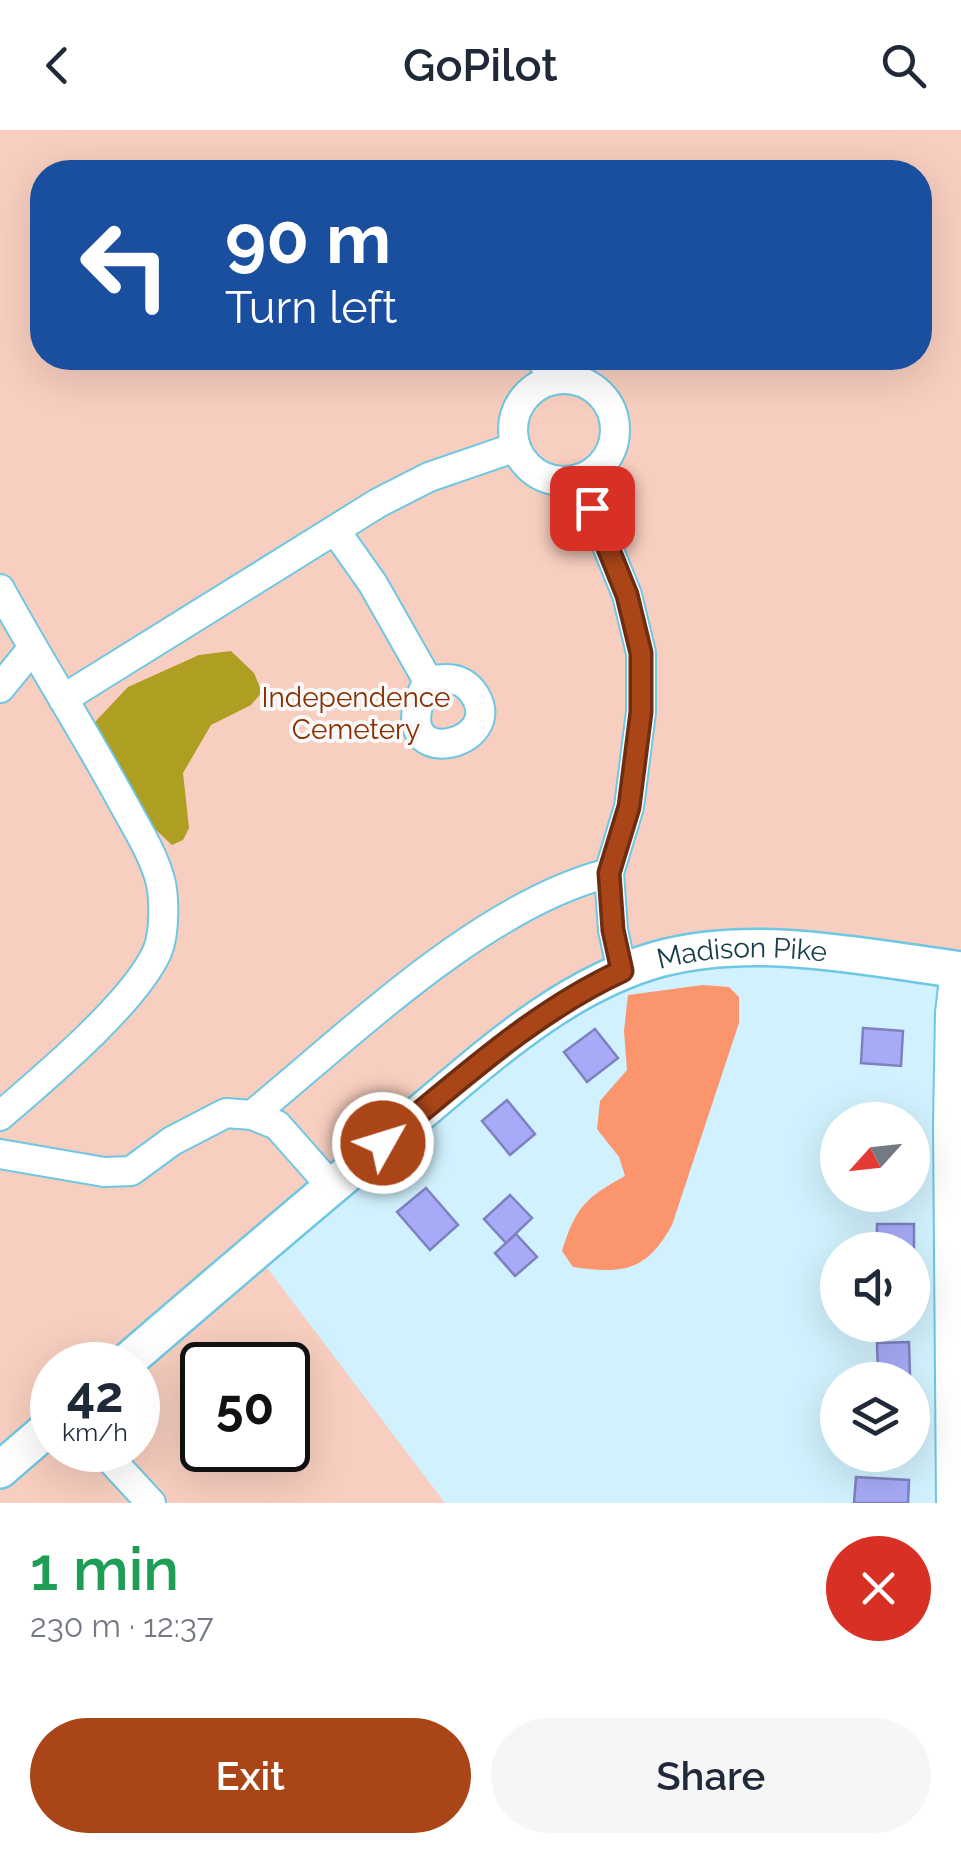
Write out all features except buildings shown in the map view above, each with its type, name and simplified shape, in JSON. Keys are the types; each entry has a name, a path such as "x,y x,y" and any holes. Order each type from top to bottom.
{"main road":[{"name":"Madison Pike","path":"150,1342 501,1046 563,1003 622,971 662,958 730,948 828,953 958,969"},
{"path":"0,1470 30,1445"}],"street":[{"path":"546,370 514,417 512,434 519,456 530,470 562,482 580,479 606,459 614,442 612,414 595,390 549,370"},
{"path":"63,699 335,530 428,477 516,446"},
{"path":"580,479 627,595 641,653 641,712 629,807 609,873 613,930 622,971"},
{"path":"335,530 373,584 428,681"},
{"path":"0,589 32,649 88,737 161,879 160,947 142,982 0,1116"},
{"path":"0,688 32,649"},
{"path":"252,1115 425,973 509,914 574,881 609,873"},
{"path":"951,1503 955,1288 948,1124 950,1014 958,969"},
{"path":"0,1154 104,1172 132,1171 172,1141 226,1113 252,1115 276,1126 331,1186"},
{"path":"122,1472 150,1503"}],"green space":[{"name":"Independence Cemetery","path":"0,130 961,130 961,970 876,958 622,971 255,1252 445,1503 0,1503"}],"shaded area":[{"path":"231,651 254,673 262,692 251,705 211,725 183,773 189,828 183,840 172,845 154,828 95,722 128,687 199,655"},
{"path":"703,985 729,987 739,997 739,1023 672,1225 653,1252 632,1266 606,1270 573,1267 562,1251 572,1224 591,1198 625,1176 619,1157 597,1129 600,1101 627,1070 624,1031 628,995"}],"route":[{"path":"383,1143 501,1046 563,1003 622,971 613,930 609,873 629,807 641,712 641,653 627,595 592,508"}]}
